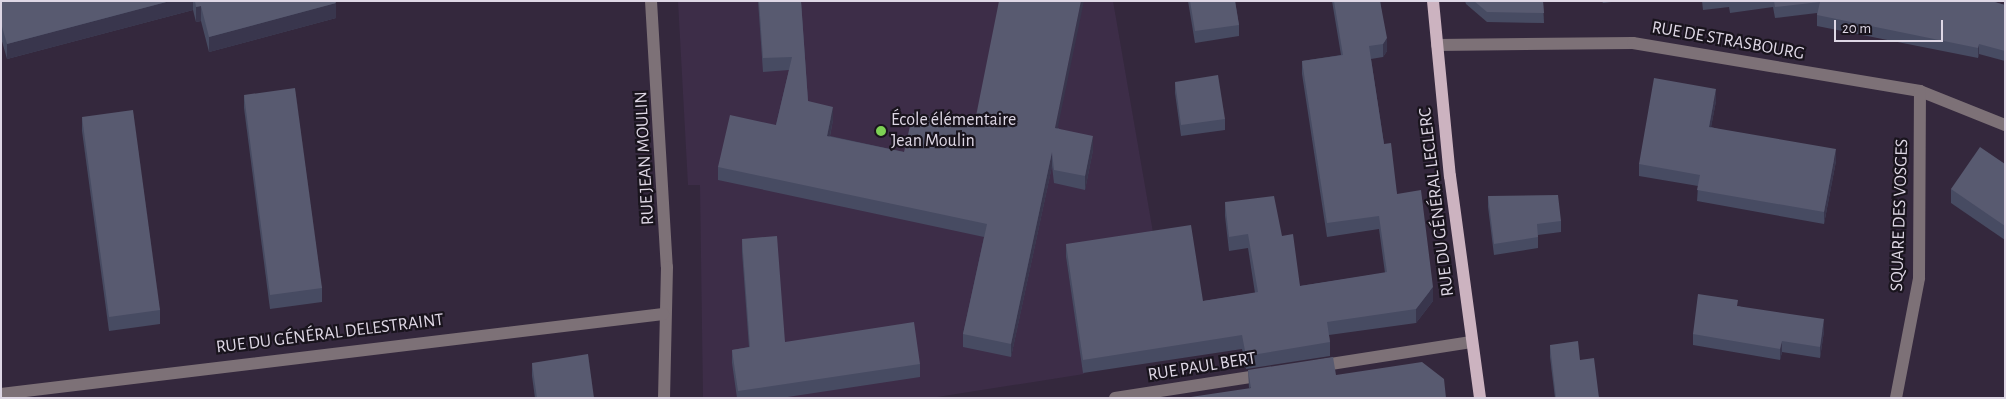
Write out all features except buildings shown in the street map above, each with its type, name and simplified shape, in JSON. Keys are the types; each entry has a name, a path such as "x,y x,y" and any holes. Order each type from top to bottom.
{"main road":[{"name":"RUE DU GÉNÉRAL LECLERC","path":"1433,1 1471,342 1480,398"}],"street":[{"name":"RUE JEAN MOULIN","path":"651,1 667,266 664,314 664,398"},
{"name":"RUE DE STRASBOURG","path":"1438,45 1633,42 1920,91 2005,125"},
{"name":"SQUARE DES VOSGES","path":"1896,398 1920,278 1920,91"},
{"name":"RUE DU GÉNÉRAL DELESTRAINT","path":"1,394 664,314"},
{"path":"1307,368 1471,342"},
{"name":"RUE PAUL BERT","path":"1115,398 1278,372"}],"shaded area":[{"path":"678,1 1113,1 1155,244 1066,257 1084,374 931,398 703,398 700,185 688,185"}],"place":[{"name":"École élémentaire Jean Moulin","path":"881,131"}]}
